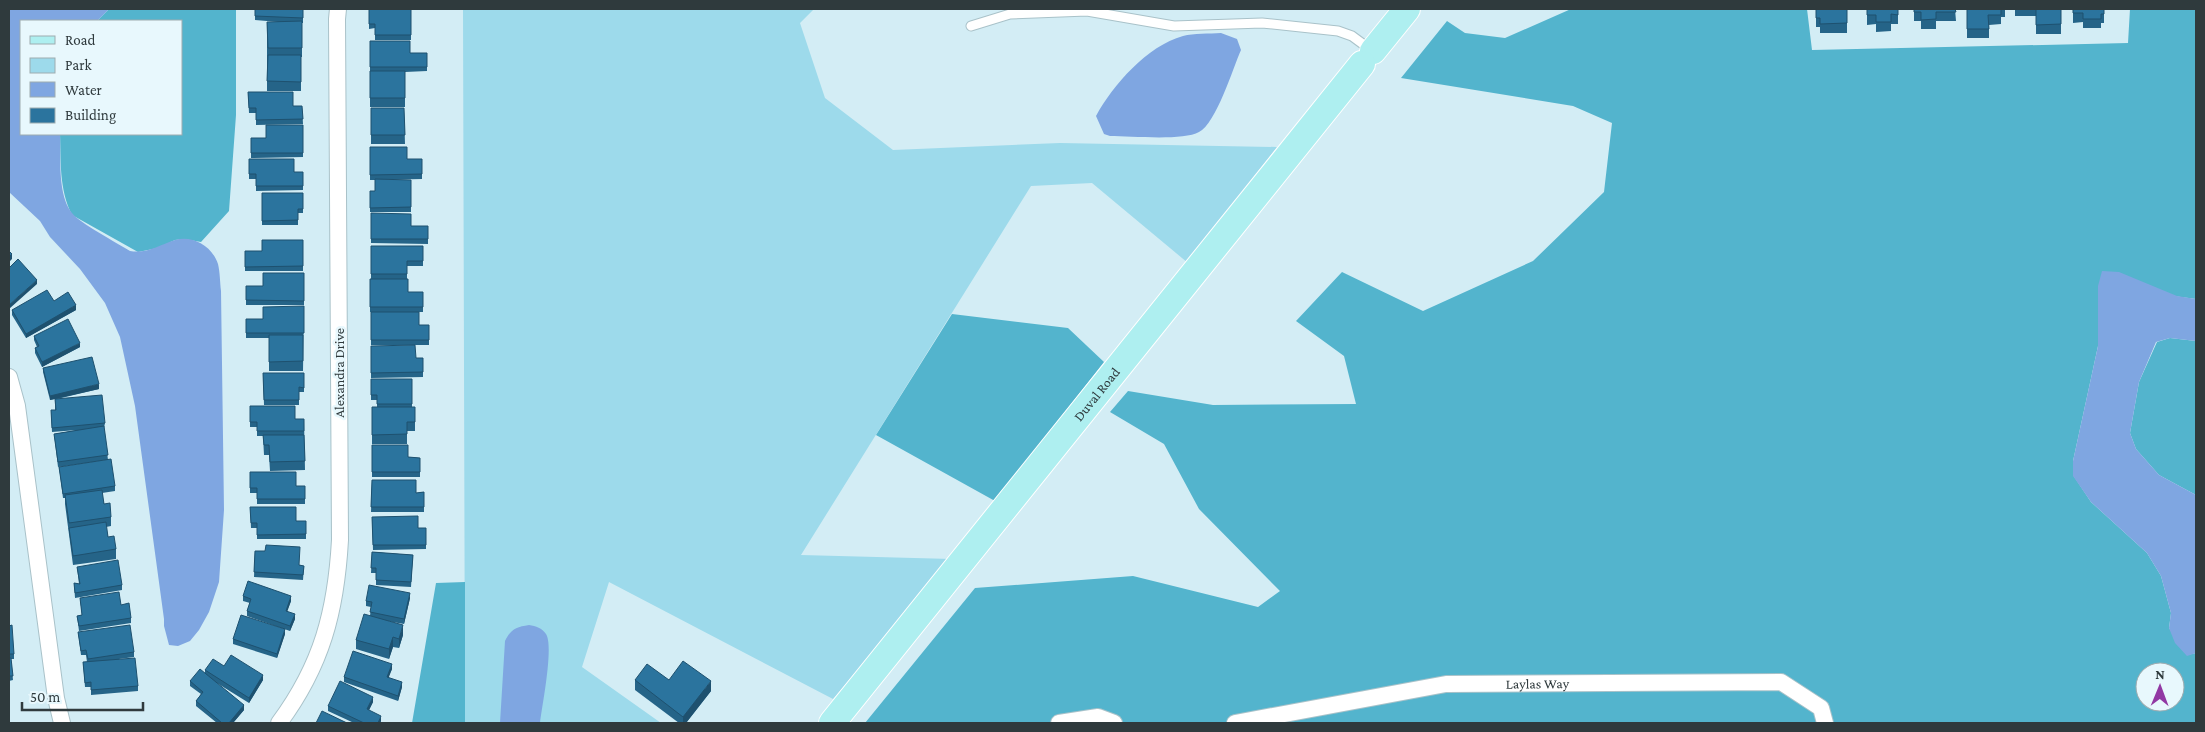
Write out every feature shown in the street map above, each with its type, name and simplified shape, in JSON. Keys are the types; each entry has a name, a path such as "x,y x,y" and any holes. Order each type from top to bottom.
{"main road":[{"name":"Duval Road","path":"832,723 1407,9"}],"street":[{"name":"Alexandra Drive","path":"279,723 296,700 312,672 332,611 338,577 340,540 338,9"},
{"path":"9,377 17,406 56,698 62,723"},
{"name":"Laylas Way","path":"1235,723 1446,684 1762,682 1781,682 1821,708 1825,723"},
{"path":"1059,723 1098,717 1114,723"}],"lane":[{"path":"971,26 1010,14 1087,11 1174,26 1262,22 1338,31 1352,36 1368,58"}],"green space":[{"path":"463,9 814,9 800,23 825,98 893,150 1060,143 1277,147 1188,263 1092,183 1031,186 801,555 952,559 833,699 609,582 582,667 661,723 465,723"}],"shaded area":[{"path":"109,9 236,9 236,115 229,211 201,242 184,239 175,240 158,248 138,252 72,215 63,185 60,135 182,135 182,20 98,20"},
{"path":"1571,9 1807,9 1812,50 2128,43 2130,9 2196,9 2196,299 2098,286 2098,346 2073,461 2073,475 2091,502 2147,553 2161,576 2171,613 2169,628 2187,655 2196,653 2196,723 865,723 975,588 1133,576 1258,607 1280,591 1199,509 1164,444 1110,412 1128,391 1213,405 1356,404 1344,356 1296,321 1342,272 1423,311 1533,261 1604,192 1612,123 1573,106 1401,78 1447,21 1465,33 1505,38"},
{"path":"952,314 1068,328 1104,362 995,501 876,435"},
{"path":"2170,338 2196,341 2196,495 2159,475 2136,449 2130,433 2139,382 2157,342"},
{"path":"465,582 465,723 412,723 436,583"}],"water":[{"path":"9,9 109,9 98,20 20,20 20,135 60,135 60,164 64,196 72,213 90,227 130,251 136,252 175,240 188,239 195,241 207,247 218,264 221,291 224,510 219,582 209,612 199,630 190,641 178,646 169,645 164,626 135,406 120,337 105,303 80,269 50,237 40,221 9,192"},
{"path":"1221,33 1237,39 1241,50 1218,107 1205,127 1191,135 1169,137 1110,136 1104,134 1096,116 1112,92 1132,68 1157,48 1170,41 1183,36"},
{"path":"2102,271 2119,272 2177,296 2196,299 2196,341 2170,338 2156,342 2139,382 2130,433 2136,449 2159,475 2196,495 2196,653 2187,656 2175,643 2169,628 2171,613 2161,576 2147,553 2091,502 2073,476 2073,461 2098,346 2098,286"},
{"path":"529,625 543,630 548,641 548,663 540,723 500,723 505,641 514,629"}],"building":[{"path":"255,9 303,9 303,18 255,16"},
{"path":"369,9 411,9 411,35 375,35 375,24 369,24"},
{"path":"1816,9 1847,9 1847,23 1820,24 1820,18 1816,18"},
{"path":"1867,9 1898,9 1898,15 1891,14 1891,22 1876,22 1876,15 1867,15"},
{"path":"1914,9 1955,9 1956,12 1936,12 1936,19 1921,20 1921,12 1914,12"},
{"path":"1967,9 2001,9 2001,15 1988,15 1989,29 1967,29"},
{"path":"2036,9 2061,9 2061,24 2036,25"},
{"path":"2073,9 2104,9 2104,14 2101,14 2101,19 2083,19 2083,13 2073,13"},
{"path":"302,21 302,48 268,48 267,22"},
{"path":"370,41 410,41 410,53 427,53 427,67 370,67"},
{"path":"268,55 301,55 301,82 267,81"},
{"path":"370,71 405,71 405,98 370,98"},
{"path":"248,92 293,92 293,106 302,106 303,119 256,120 256,108 249,108"},
{"path":"371,108 404,108 405,135 371,135"},
{"path":"266,125 303,125 303,153 251,153 251,138 266,138"},
{"path":"370,147 407,147 407,159 422,159 422,174 370,175"},
{"path":"249,159 294,159 294,172 303,172 303,186 256,186 256,174 249,174"},
{"path":"375,179 411,180 411,207 370,208 370,191 375,191"},
{"path":"262,193 303,193 303,209 298,209 298,220 262,221"},
{"path":"371,213 411,214 411,226 428,226 428,239 371,239"},
{"path":"262,240 303,240 303,266 245,267 245,251 262,251"},
{"path":"371,246 423,246 423,261 407,261 407,274 371,274"},
{"path":"18,259 37,280 9,305 9,268"},
{"path":"263,273 304,273 304,301 246,300 246,286 263,286"},
{"path":"370,279 408,279 408,292 423,292 423,307 370,307"},
{"path":"47,290 54,301 68,292 76,305 26,334 12,310"},
{"path":"304,306 304,333 246,333 246,319 263,319 263,307"},
{"path":"371,312 419,312 419,325 429,325 429,340 371,340"},
{"path":"68,319 80,343 42,362 35,348 39,346 34,336"},
{"path":"269,335 303,335 303,361 269,362"},
{"path":"415,345 416,358 423,358 423,372 371,373 371,346"},
{"path":"92,357 99,384 50,396 43,368"},
{"path":"263,373 304,373 304,388 299,387 299,400 264,400"},
{"path":"371,379 412,379 412,404 377,404 377,395 371,395"},
{"path":"102,395 105,423 52,428 51,410 56,410 55,399"},
{"path":"250,406 295,406 295,419 304,419 304,431 257,431 257,422 250,422"},
{"path":"372,407 415,407 415,422 407,422 407,434 372,435"},
{"path":"104,426 108,455 58,462 54,434"},
{"path":"263,435 304,435 305,461 270,462 269,445 264,445"},
{"path":"372,445 408,445 408,457 420,458 420,472 372,472"},
{"path":"111,459 115,486 63,494 59,467"},
{"path":"250,472 296,472 296,486 305,486 305,499 257,499 257,488 250,488"},
{"path":"372,480 416,480 416,493 424,492 424,507 371,507"},
{"path":"102,490 104,504 110,503 111,517 69,523 65,495"},
{"path":"250,507 296,507 296,521 306,521 306,534 257,535 257,523 251,523"},
{"path":"418,516 418,528 426,528 426,545 373,545 372,517"},
{"path":"106,522 108,537 114,536 116,549 73,556 69,528"},
{"path":"266,545 300,547 299,565 304,566 303,575 254,572 255,551 265,551"},
{"path":"372,552 413,555 411,582 376,580 376,568 371,568"},
{"path":"118,560 122,585 75,593 74,583 80,584 77,567"},
{"path":"248,581 291,596 286,611 295,614 290,626 247,611 251,599 243,596"},
{"path":"369,585 410,593 404,619 370,612 372,602 366,601"},
{"path":"119,592 121,605 129,603 131,618 79,626 77,616 82,615 80,598"},
{"path":"364,614 403,625 399,639 393,637 389,649 356,640"},
{"path":"241,615 285,629 277,654 233,639"},
{"path":"12,625 14,654 9,654 9,626"},
{"path":"130,625 134,652 88,659 86,650 81,651 78,632"},
{"path":"353,651 392,664 387,677 402,682 398,696 344,677"},
{"path":"231,655 263,675 249,698 205,670 213,659 224,666"},
{"path":"9,658 11,658 13,676 9,676"},
{"path":"135,658 138,686 91,690 91,682 85,683 83,662"},
{"path":"683,661 711,681 683,717 635,680 647,664 669,680"},
{"path":"200,669 244,705 229,723 222,723 196,701 203,692 190,681"},
{"path":"340,681 373,697 367,709 381,716 378,723 364,723 328,706"},
{"path":"322,711 347,723 316,723"}]}
